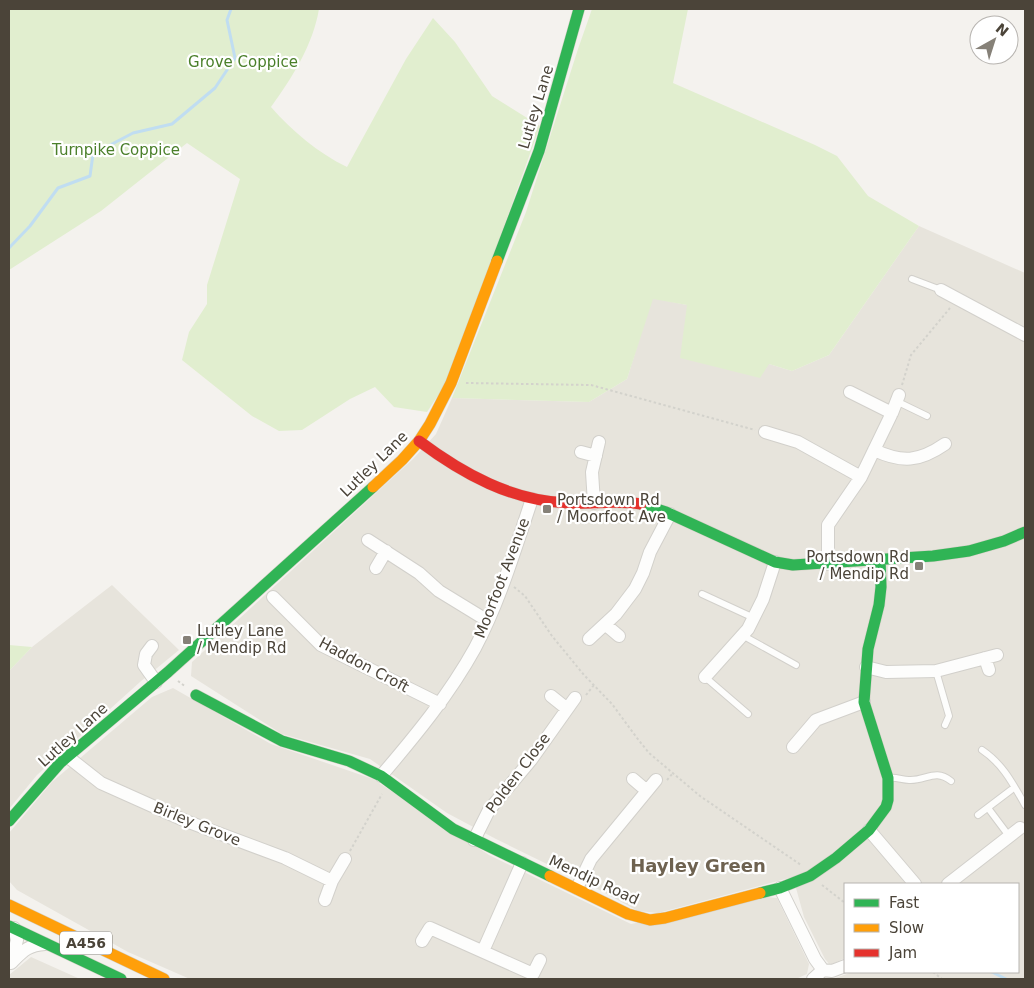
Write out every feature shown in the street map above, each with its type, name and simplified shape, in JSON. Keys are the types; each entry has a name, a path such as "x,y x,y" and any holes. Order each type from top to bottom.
{"main road":[{"name":"Lutley Lane","path":"9,821 68,757 168,672 352,506 419,442 451,383 539,152 579,9"},
{"path":"419,442 459,470 485,483 532,499 566,503 639,504 670,514 775,562 792,565 933,556 969,551 1004,541 1025,532"},
{"name":"Mendip Road","path":"196,695 282,741 349,761 384,779 454,829 474,840 628,914 650,920 665,918 780,888 810,876 836,858 869,830 880,817 888,800 888,778 864,702 868,649 879,605 881,587 880,558"},
{"name":"A456","path":"9,905 164,979"},
{"name":"A456","path":"11,927 121,979"}],"street":[{"path":"941,290 1025,335"},
{"path":"828,564 828,525 861,477 896,403 850,392"},
{"path":"765,432 798,442 861,477"},
{"path":"594,503 592,472 599,442"},
{"path":"874,450 889,457 903,460 929,455 945,444"},
{"path":"581,452 596,456"},
{"name":"Moorfoot Avenue","path":"384,779 440,704 460,673 488,621 505,579 532,499"},
{"path":"589,639 606,625 635,589 650,552 670,514"},
{"path":"368,540 419,573 439,591 488,621"},
{"path":"376,568 386,551"},
{"path":"705,677 742,635 754,618 775,562"},
{"name":"Haddon Croft","path":"273,597 321,645 440,704"},
{"path":"606,625 619,636"},
{"path":"152,646 146,654 144,665 156,682"},
{"path":"866,667 886,672 936,671 991,661"},
{"path":"551,696 566,708"},
{"name":"Polden Close","path":"474,840 489,810 531,760 574,698"},
{"path":"793,747 816,720 864,702"},
{"name":"Birley Grove","path":"68,757 101,783 186,821 285,858 332,881"},
{"path":"633,779 647,791"},
{"path":"577,888 591,859 656,780"},
{"path":"949,883 1020,828"},
{"path":"869,830 914,883"},
{"path":"325,900 332,881 345,859"},
{"path":"483,951 522,863"},
{"path":"780,888 815,959 823,970 832,972 844,966"},
{"path":"10,964 17,940 11,927"},
{"path":"422,941 430,928 533,974 540,960"},
{"path":"10,964 26,949 34,945 45,944"},
{"path":"813,979 823,970"}],"lane":[{"path":"912,279 941,290"},
{"path":"896,403 928,416"},
{"path":"702,594 754,618"},
{"path":"742,635 796,665"},
{"path":"936,671 949,716 945,725"},
{"path":"705,677 748,714"},
{"path":"982,750 1000,764 1025,805"},
{"path":"888,778 898,777 910,780 933,775 947,778 952,782"},
{"path":"978,816 1011,790"},
{"path":"988,808 1009,836"}],"path":[{"path":"896,403 911,355 958,298"},
{"path":"451,383 591,385 765,432"},
{"path":"505,579 525,596 568,655 612,704 649,753 700,796 753,833 798,861 810,876 844,902"},
{"path":"168,672 196,695"},
{"path":"345,859 384,779"}],"shaded area":[{"path":"919,226 1025,273 1025,979 832,979 850,973 1019,973 1019,883 844,883 844,958 830,965 825,959 804,917 793,877 658,913 638,911 447,813 370,759 282,734 191,676 192,662 413,459 436,434 452,398 589,402 627,379 652,298 687,305 769,364 792,371 829,355"},
{"path":"112,585 179,650 140,682 37,775 9,809 9,671 32,647"},
{"path":"173,688 271,744 373,779 489,855 631,924 767,897 777,898 809,964 807,974 796,979 190,979 128,952 17,890 9,881 9,833 52,782 152,697"},
{"path":"31,957 80,979 9,979 9,975"}],"green space":[{"path":"9,9 319,9 312,35 301,61 271,107 306,141 347,167 406,59 433,18 455,42 492,96 540,126 449,379 427,412 394,407 375,387 350,399 302,430 279,431 252,416 182,360 189,332 207,304 207,285 240,179 187,143 101,211 9,270"},
{"path":"592,9 688,9 673,83 837,156 868,196 919,226 829,355 792,371 769,364 760,378 680,358 687,305 653,299 627,379 589,402 452,398 526,212"},
{"path":"9,645 32,647 9,671"}],"waterway":[{"path":"9,248 30,226 58,188 90,176 93,154 133,133 172,124 215,88 235,58 227,20 231,9"},
{"path":"994,973 1006,979"}],"traffic: fast":[{"path":"497,261 539,151 579,9"},
{"path":"9,821 60,763 168,672 373,487"},
{"path":"641,504 666,512 775,562 793,565 933,556 969,551 1004,541 1025,532"},
{"path":"760,893 780,888 810,876 836,858 869,830 886,807 888,800 888,778 864,702 868,649 879,605 881,587 880,558"},
{"path":"196,695 282,741 349,761 381,776 453,829 550,876"},
{"path":"9,926 121,979"}],"traffic: slow":[{"path":"373,487 402,460 419,441 430,424 451,383 497,261"},
{"path":"550,876 628,914 650,920 665,918 760,893"},
{"path":"9,905 164,979"}],"traffic: jam":[{"path":"419,441 471,475 489,484 527,497 568,503 623,502 641,504"}],"place":[{"name":"Portsdown Rd / Moorfoot Ave","path":"547,509"},
{"name":"Portsdown Rd / Mendip Rd","path":"919,566"},
{"name":"Lutley Lane / Mendip Rd","path":"187,640"}],"district":[{"name":"Hayley Green","path":"698,866"}],"park label":[{"name":"Grove Coppice","path":"243,62"},
{"name":"Turnpike Coppice","path":"116,150"}]}
